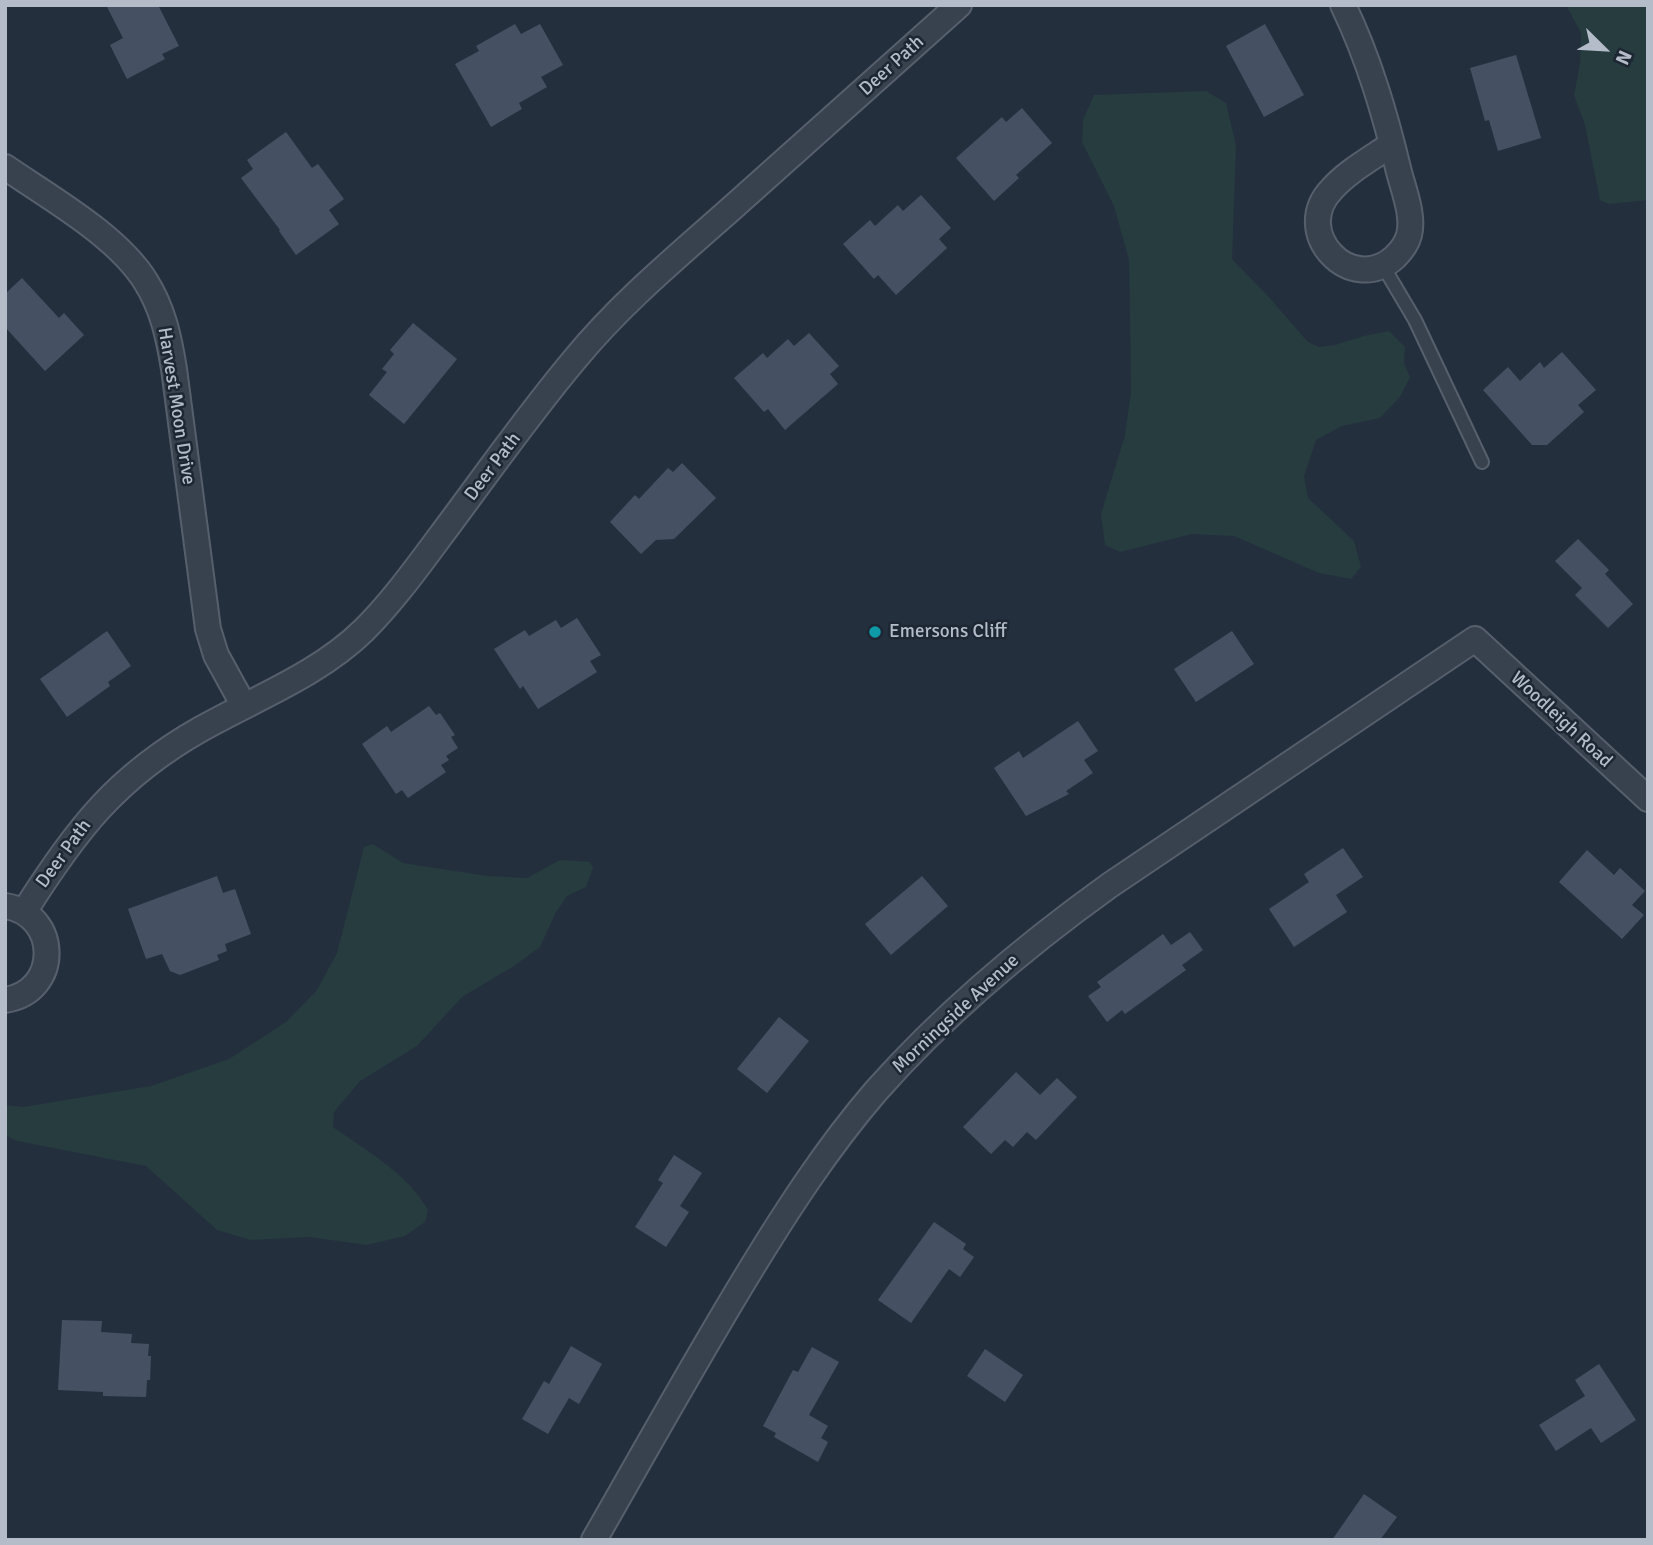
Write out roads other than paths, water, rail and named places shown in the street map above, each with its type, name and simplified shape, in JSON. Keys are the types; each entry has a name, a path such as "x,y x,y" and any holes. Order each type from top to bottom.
{"street":[{"name":"Deer Path","path":"5,1000 26,993 39,981 48,959 47,943 37,922 15,909 79,829 133,774 165,750 298,679 334,655 363,630 425,557 575,359 636,292 959,5"},
{"path":"1343,5 1369,64 1392,144 1407,202 1409,235 1401,251 1383,266 1363,269 1351,267 1336,260 1326,249 1318,231 1322,203 1331,189 1392,144"},
{"name":"Harvest Moon Drive","path":"5,167 101,234 127,257 146,282 160,310 169,337 174,369 208,629 216,655 244,706"},
{"name":"Woodleigh Road","path":"1475,639 1648,799"},
{"name":"Morningside Avenue","path":"594,1540 730,1303 806,1182 875,1093 915,1049 1008,963 1056,924 1475,639"}],"lane":[{"path":"1383,266 1415,320 1482,461"}],"place":[{"name":"Emersons Cliff","path":"875,632"}]}
